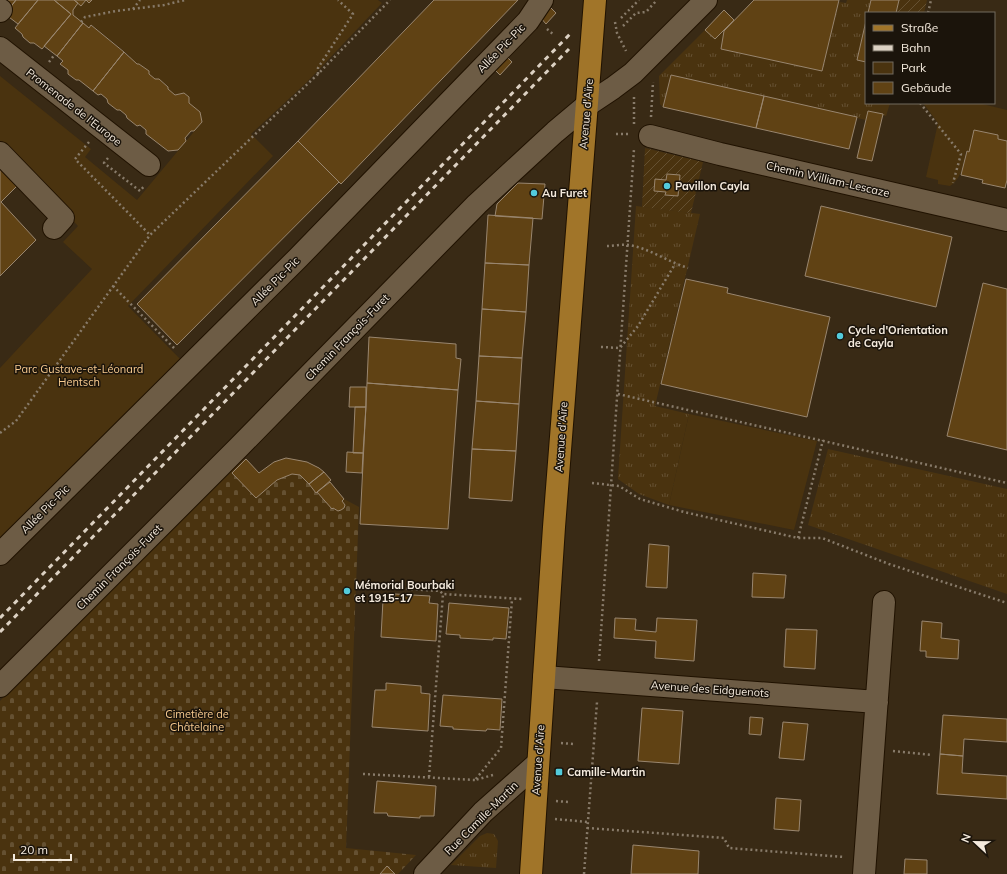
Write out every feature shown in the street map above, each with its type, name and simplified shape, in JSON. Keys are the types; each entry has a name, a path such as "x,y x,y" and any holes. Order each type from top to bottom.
{"main road":[{"name":"Avenue d'Aïre","path":"530,874 595,0"}],"street":[{"name":"Allée Pic-Pic","path":"0,554 192,365 298,258 528,21 542,0"},
{"name":"Chemin François-Furet","path":"0,686 244,442 477,204 555,132 586,106 613,88 643,75 654,54 706,0"},
{"name":"Promenade de l'Europe","path":"0,48 149,166"},
{"name":"Chemin William-Lescaze","path":"639,135 1007,220"},
{"path":"0,153 63,218 54,228"},
{"path":"864,866 884,602"},
{"name":"Avenue des Eidguenots","path":"544,677 877,702"},
{"name":"Rue Camille-Martin","path":"425,874 483,812 538,764"}],"path":[{"path":"133,9 140,0"},
{"path":"81,22 85,17 164,5 185,0"},
{"path":"318,74 318,68 353,14 338,0"},
{"path":"0,433 16,422 150,235 318,74 390,0"},
{"path":"622,18 639,0"},
{"path":"623,26 636,13 646,12 657,0"},
{"path":"928,12 931,0"},
{"path":"615,17 617,33 630,60 643,75 639,135"},
{"path":"584,874 620,348 643,75"},
{"path":"921,104 961,154 953,183"},
{"path":"89,141 75,159 150,235"},
{"path":"607,246 628,244 688,268"},
{"path":"620,348 638,326 675,264"},
{"path":"114,286 192,365"},
{"path":"601,347 620,348"},
{"path":"618,394 1007,483"},
{"path":"798,538 823,440"},
{"path":"592,483 619,486 640,499 676,510 798,538 822,538 889,564 1007,603"},
{"path":"376,587 440,591 443,594 522,599"},
{"path":"428,777 443,594"},
{"path":"475,780 501,748 512,599"},
{"path":"561,743 573,744"},
{"path":"873,749 932,755"},
{"path":"363,774 475,780 499,774"},
{"path":"556,801 568,802"},
{"path":"534,817 588,822"},
{"path":"587,828 724,838 729,848 864,866"}],"green space":[{"name":"Parc Gustave-et-Léonard Hentsch","path":"86,0 89,3 92,0 378,0 382,3 307,82 251,134 273,156 128,306 182,361 0,544 0,368 92,269 63,242 78,226 0,144 0,76 91,149 85,157 137,200 202,122 200,112 189,103 189,97 184,93 175,95 168,89 168,86 159,79 155,79 149,74 149,71 140,64 137,64 130,58 130,56 92,25 89,28 73,15 73,10 78,3 81,6"},
{"path":"847,0 871,0 868,12 865,12 865,25 857,60 865,62 865,104 890,104 886,116 868,111 866,120 671,75 663,107 660,104 659,76 705,30 715,39 724,31 721,49 822,71 839,2 846,3"},
{"path":"899,0 927,0 924,12 896,12"},
{"path":"924,104 982,104 1007,110 1007,141 998,139 998,135 974,130 969,152 966,151 960,175 950,186 938,184 938,180 926,177 938,123"},
{"path":"645,148 703,162 691,213 642,207"},
{"path":"636,206 700,214 655,406 689,414 669,505 639,494 618,479"},
{"path":"689,414 817,441 794,530 669,505"},
{"path":"828,449 1007,489 1007,594 808,525"},
{"name":"Cimetière de Châtelaine","path":"286,458 300,460 316,467 331,480 330,482 344,499 359,507 346,848 416,855 398,874 0,874 0,701 239,460 246,459 259,473 274,462"},
{"path":"487,833 494,834 498,841 496,868 451,865 480,836"}],"building":[{"path":"0,0 16,0 5,14"},
{"path":"16,0 38,0 18,24 5,14"},
{"path":"38,0 54,0 71,14 42,49 34,43 30,43 15,28"},
{"path":"54,0 74,0 78,3 73,10 73,15 83,23 57,56 44,46 71,14"},
{"path":"74,0 86,0 81,6"},
{"path":"434,0 518,0 341,184 298,141"},
{"path":"754,0 839,0 822,71 721,49 724,31"},
{"path":"871,0 899,0 896,12 868,12"},
{"path":"550,7 556,13 546,24 540,17"},
{"path":"724,10 734,20 715,39 705,30"},
{"path":"83,23 89,28 91,25 124,52 93,91 79,80 76,80 68,74 68,70 60,64 63,61 57,56"},
{"path":"865,25 865,62 857,60"},
{"path":"124,52 137,64 149,71 149,74 155,79 159,79 175,95 184,93 189,97 189,103 200,112 202,122 185,138 186,141 178,150 168,151 146,134 146,130 140,125 137,126 120,110 117,110 108,103 107,99 101,94 98,95 93,91"},
{"path":"504,54 512,62 500,75 492,67"},
{"path":"671,75 764,96 756,128 663,107"},
{"path":"764,96 857,117 849,149 756,128"},
{"path":"868,111 883,114 872,161 857,158"},
{"path":"974,130 998,135 998,139 1007,141 1007,180 1005,188 982,183 983,180 961,175 967,151 969,152"},
{"path":"298,141 339,182 177,345 137,304"},
{"path":"0,162 20,183 1,202 36,240 0,276"},
{"name":"Pavillon Cayla","path":"667,174 680,175 678,196 665,195 666,192 654,191 655,179 666,180"},
{"path":"518,183 545,184 542,219 495,216 497,204"},
{"path":"821,206 952,237 936,307 805,276"},
{"path":"488,215 533,218 529,265 485,263"},
{"path":"485,263 529,265 526,312 482,309"},
{"path":"686,279 728,288 727,293 830,317 807,417 661,384"},
{"path":"983,283 1007,289 1007,450 947,436"},
{"path":"482,309 526,312 522,358 479,356"},
{"path":"369,337 456,344 456,358 461,359 458,390 367,383"},
{"path":"479,356 522,358 519,404 476,401"},
{"path":"367,383 458,390 448,529 360,524"},
{"path":"350,387 366,387 366,407 349,407"},
{"path":"476,401 519,404 516,451 472,449"},
{"path":"355,407 366,407 363,453 353,453"},
{"path":"472,449 516,451 512,501 469,498"},
{"path":"347,452 363,453 362,473 346,472"},
{"path":"286,458 307,462 324,472 309,484 300,475 292,474 277,480 256,498 232,473 246,459 259,473 274,462"},
{"path":"324,472 331,480 316,493 309,484"},
{"path":"330,482 344,499 342,501 345,505 344,508 338,511 333,508 332,509 317,492"},
{"path":"649,544 669,546 667,588 646,587"},
{"path":"753,573 786,575 784,598 752,597"},
{"path":"395,594 430,596 429,603 438,604 436,641 381,637 383,600 394,601"},
{"path":"449,603 509,608 506,639 493,638 493,640 460,638 460,635 446,634"},
{"path":"615,618 636,619 635,630 656,632 657,618 697,620 694,661 655,658 656,641 614,638"},
{"path":"922,621 942,623 941,638 959,640 958,659 926,657 926,651 920,651"},
{"path":"786,629 817,630 815,669 784,667"},
{"path":"386,683 421,686 421,693 430,694 428,731 372,727 375,690 386,690"},
{"path":"443,695 502,699 500,730 487,729 486,731 453,729 453,727 440,726"},
{"path":"642,708 683,711 679,764 638,761"},
{"path":"943,715 1007,719 1007,742 964,739 963,756 940,754"},
{"path":"750,717 763,718 761,735 749,734"},
{"path":"783,722 808,724 804,760 779,758"},
{"path":"940,754 963,756 962,773 1007,776 1007,799 937,794"},
{"path":"377,781 436,786 434,816 420,816 420,818 388,816 387,813 374,813"},
{"path":"776,798 801,800 799,831 774,829"},
{"path":"633,845 699,851 698,874 631,874"},
{"path":"905,859 927,860 927,874 904,874"},
{"path":"387,866 395,874 380,874"}],"railway":[{"path":"0,618 571,33"},
{"path":"0,632 569,49"}],"place":[{"name":"Pavillon Cayla","path":"667,186"},
{"name":"Au Furet","path":"534,193"},
{"name":"Cycle d'Orientation de Cayla","path":"840,336"},
{"name":"Mémorial Bourbaki et 1915-17","path":"347,591"},
{"name":"Camille-Martin","path":"559,772"}]}
